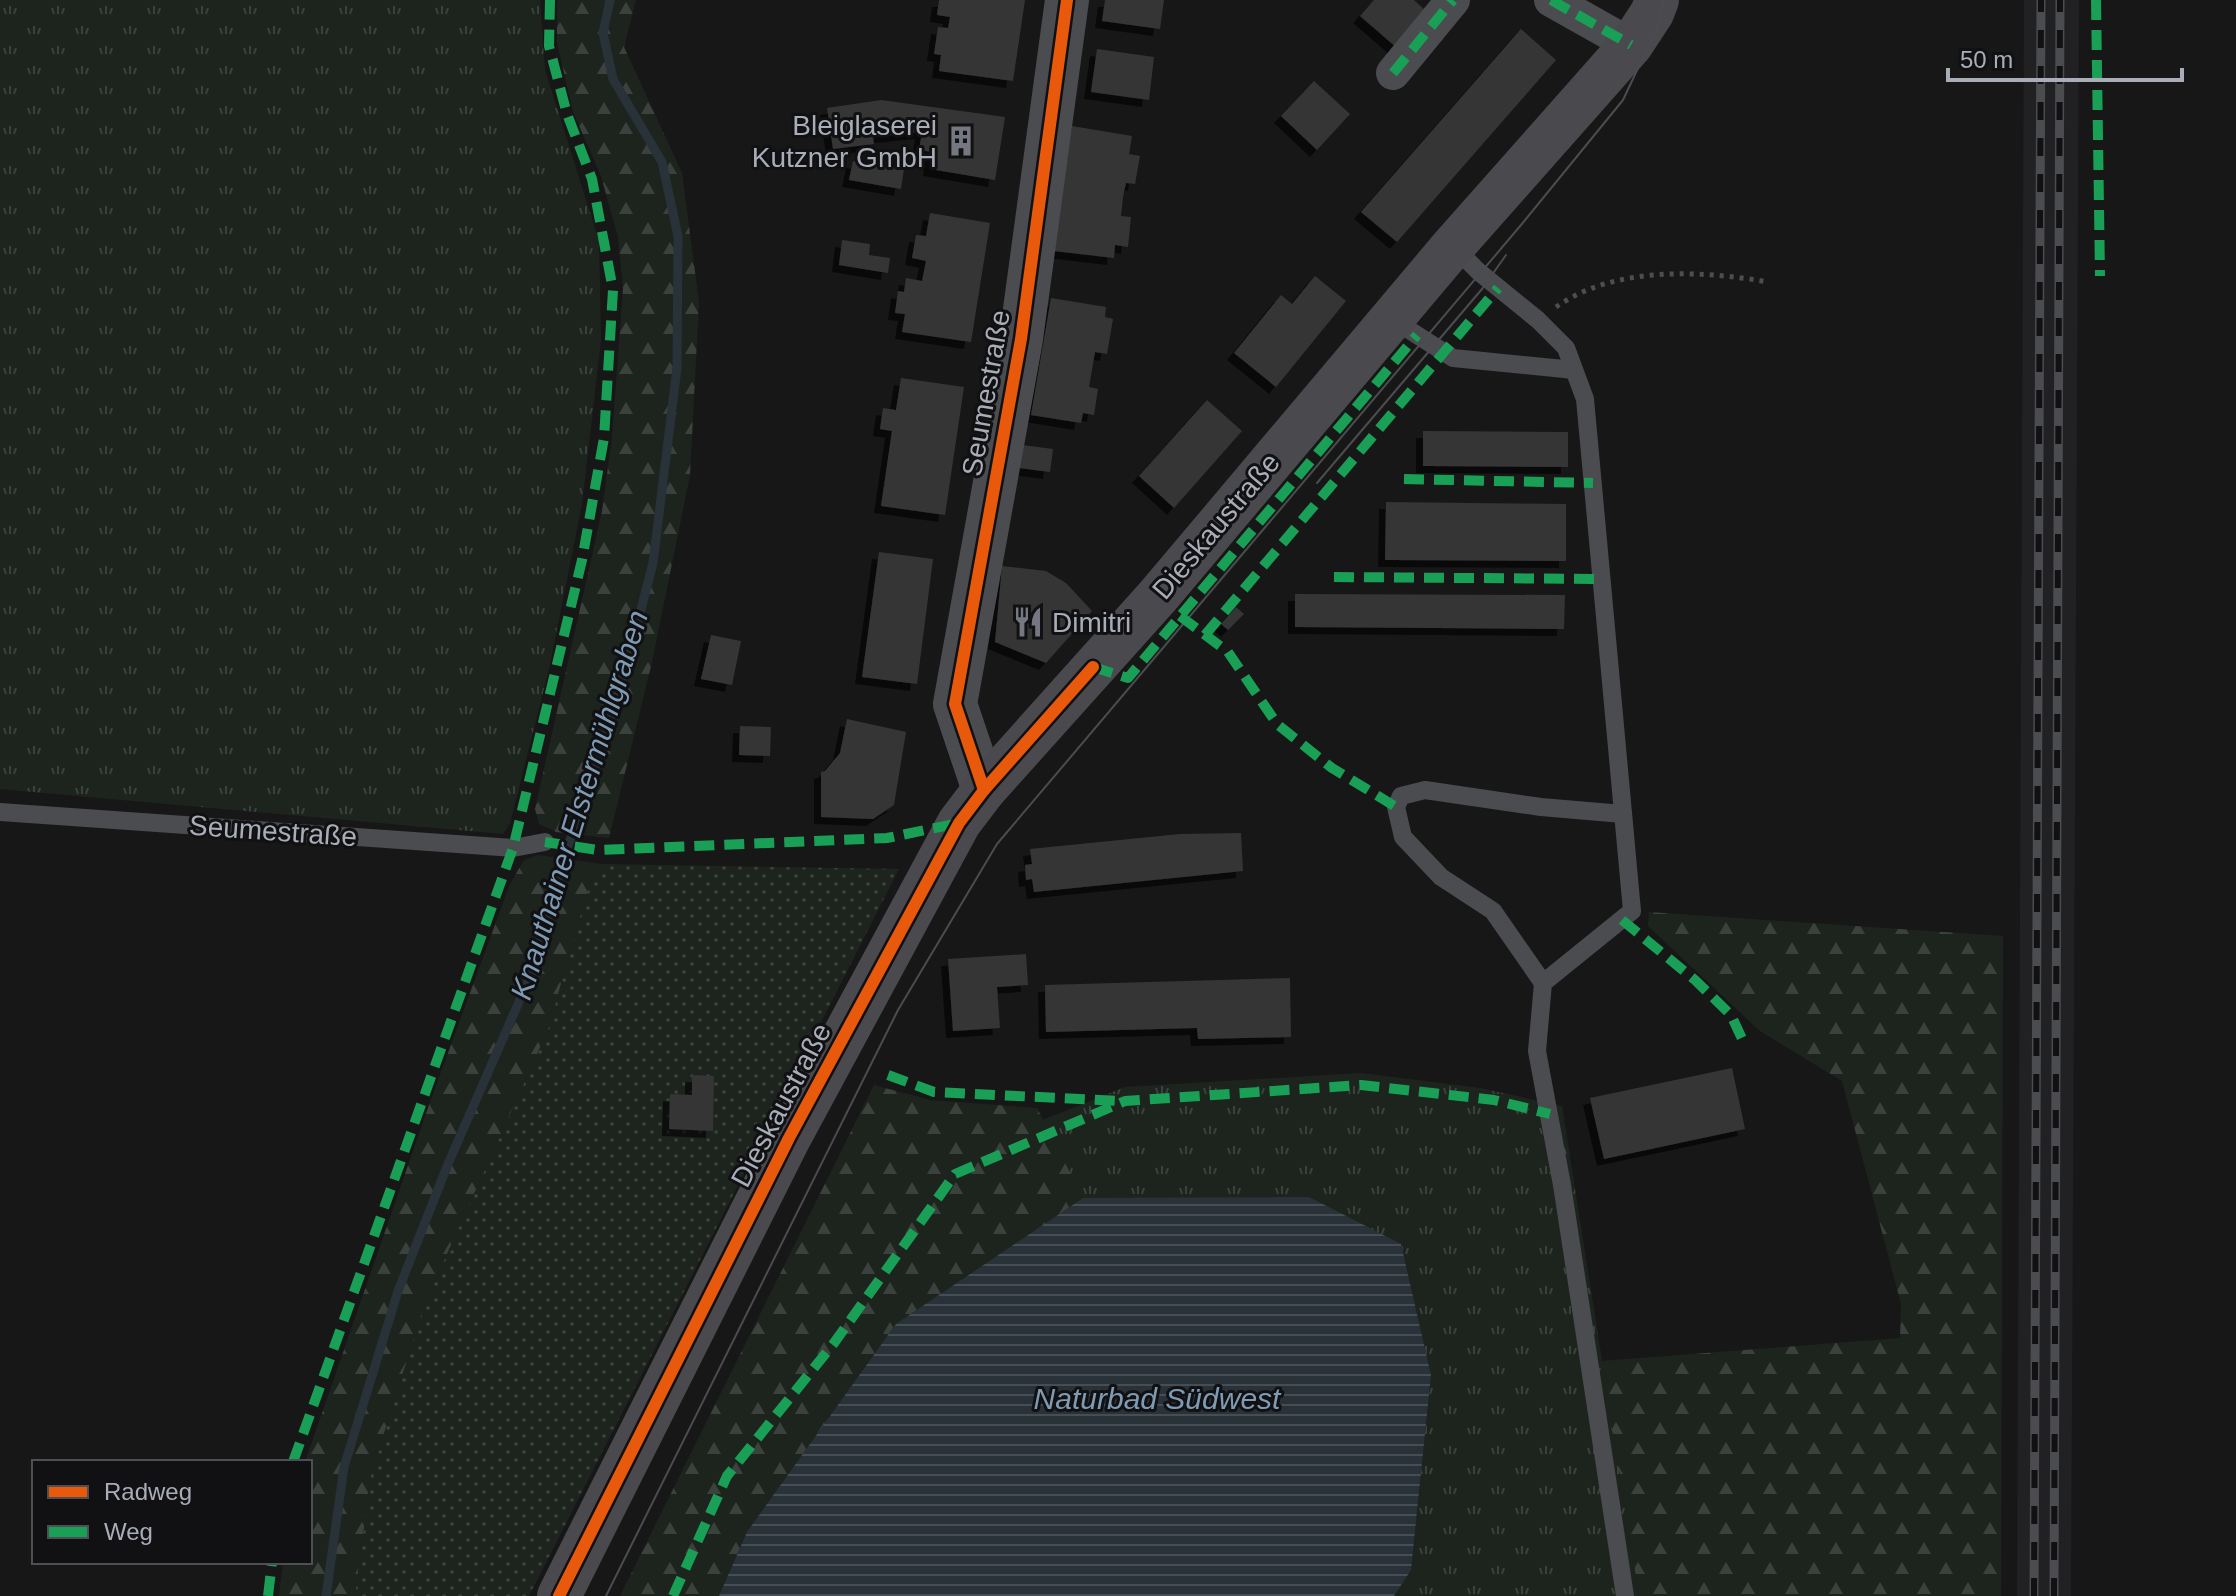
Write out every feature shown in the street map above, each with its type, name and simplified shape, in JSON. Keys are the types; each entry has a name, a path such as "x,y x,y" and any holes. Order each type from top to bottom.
{"main road":[{"name":"Dieskaustraße","path":"559,1596 789,1138 959,823 984,790 1158,596 1453,246 1631,45 1657,0"}],"street":[{"name":"Seumestraße","path":"984,790 955,704 1021,339 1067,0"},
{"path":"1393,73 1453,0"},
{"path":"1551,0 1631,45"}],"lane":[{"path":"1453,246 1566,348 1585,399 1632,911 1543,983"},
{"path":"1392,319 1453,358 1574,370"},
{"path":"1623,814 1541,807 1425,790 1401,796 1396,807 1403,837 1441,877 1493,911 1543,983 1537,1051 1562,1185 1625,1596"},
{"name":"Seumestraße","path":"0,812 513,848 545,842"}],"path":[{"path":"1538,320 1573,295 1619,281 1672,274 1728,275 1768,282"}],"shaded area":[{"path":"2024,0 2079,0 2071,1596 2017,1596"}],"green space":[{"path":"0,0 540,0 545,70 599,241 601,340 582,504 549,669 510,823 503,834 0,789"},
{"path":"557,0 636,0 624,47 682,173 699,302 690,475 652,662 609,838 556,832 539,824 535,809 602,511 612,437 623,289 618,237 601,176 573,112 557,42"},
{"path":"538,855 601,864 591,879 548,1030 425,1303 371,1475 355,1596 279,1596 283,1564 312,1564 312,1460 306,1460 430,1102 510,884 524,860"},
{"path":"601,864 899,869 529,1596 355,1596 371,1475 425,1303 548,1030 591,879"},
{"path":"1649,912 2003,936 2001,1596 1639,1596 1602,1361 1900,1338 1901,1304 1842,1081 1760,1031 1648,926"},
{"path":"1361,1073 1480,1088 1562,1106 1639,1596 1394,1596 1411,1570 1431,1375 1401,1244 747,1532 652,1596 940,1161 1125,1087"},
{"path":"874,1085 930,1100 1037,1108 1083,1198 896,1324 747,1532 719,1596 620,1596"}],"water":[{"name":"Naturbad Südwest","path":"1309,1197 1401,1244 1431,1375 1411,1570 1394,1596 719,1596 747,1532 896,1324 1083,1198"}],"building":[{"path":"939,0 1025,0 1013,81 939,71 941,55 934,54 938,27 948,28 950,17 937,15"},
{"path":"1105,0 1164,0 1160,29 1102,21"},
{"path":"1374,0 1414,0 1428,13 1397,48 1360,16"},
{"path":"1521,29 1556,60 1397,242 1361,212"},
{"path":"1097,49 1154,57 1149,100 1091,92"},
{"path":"1314,81 1350,114 1317,150 1281,116"},
{"path":"881,100 1005,117 995,180 930,169 932,152 919,150 922,132 873,137 874,144 833,149 827,108"},
{"path":"1072,126 1132,136 1129,154 1140,156 1135,184 1126,183 1123,197 1121,216 1131,217 1128,247 1115,245 1114,258 1054,251"},
{"path":"853,161 904,169 901,189 849,180"},
{"path":"930,213 990,223 971,342 902,332 905,314 895,313 898,291 904,292 906,278 922,281 926,261 912,258 916,235 926,236"},
{"path":"842,240 870,244 869,255 890,258 888,273 839,265"},
{"path":"1315,276 1346,301 1276,387 1234,353 1281,295 1292,304"},
{"path":"1051,298 1106,307 1105,317 1113,319 1107,354 1095,352 1089,387 1098,389 1094,415 1083,413 1081,423 1031,415"},
{"path":"901,378 964,387 945,515 881,506 892,431 880,429 883,408 896,410"},
{"path":"1207,400 1242,431 1174,508 1139,476"},
{"path":"1423,431 1568,432 1568,467 1423,466"},
{"path":"1022,445 1053,449 1050,472 1019,468"},
{"path":"1386,502 1566,504 1566,561 1385,560"},
{"path":"879,552 933,559 917,684 862,677"},
{"path":"1002,566 1046,571 1066,583 1092,611 1046,663 995,642"},
{"path":"1295,594 1565,595 1564,629 1295,627"},
{"path":"1236,607 1244,614 1228,630 1221,624"},
{"path":"711,635 741,641 732,685 701,679"},
{"path":"847,719 906,732 894,805 873,819 821,817 821,772 840,753"},
{"path":"740,726 771,727 770,756 739,755"},
{"path":"1241,833 1243,871 1034,892 1032,879 1026,880 1025,865 1032,864 1030,849 1180,834"},
{"path":"1026,954 1028,985 997,987 1000,1028 953,1031 948,959"},
{"path":"1290,978 1291,1037 1198,1039 1197,1028 1046,1032 1045,985"},
{"path":"1732,1068 1745,1129 1604,1159 1590,1098"},
{"path":"692,1075 714,1076 713,1131 669,1129 670,1094 692,1095"}],"waterway":[{"name":"Knauthainer Elstermühlgraben","path":"326,1596 344,1467 398,1291 448,1164 532,972 565,854 589,788 632,644 653,563 677,368 678,236 662,162 613,79 603,33 610,0"}],"tram line":[{"path":"606,1596 898,1010 997,844 1521,225 1623,100 1657,28 1664,0"},
{"path":"1317,483 1482,289 1506,255"}],"railway":[{"path":"2034,1596 2041,0"},
{"path":"2054,1596 2060,0"}],"marked path":[{"path":"294,1460 513,848 582,560 604,438 613,290 592,179 567,114 549,46 550,0"},
{"path":"1393,73 1453,0"},
{"path":"1551,0 1631,45"},
{"path":"2096,0 2100,276"},
{"path":"1205,635 1498,288"},
{"path":"1093,667 1128,678 1417,335"},
{"path":"1404,479 1593,483"},
{"path":"1334,577 1602,579"},
{"path":"1180,616 1228,652 1277,724 1332,768 1396,807"},
{"path":"545,842 598,850 887,838 959,823"},
{"path":"1622,920 1695,980 1731,1015 1744,1043"},
{"path":"888,1075 934,1092 1121,1101"},
{"path":"673,1596 727,1476 834,1343 955,1174 1125,1101 1361,1085 1494,1100 1550,1114"},
{"path":"268,1596 272,1564"}],"cycle path":[{"path":"984,790 955,704 1021,339 1067,0"},
{"path":"559,1596 789,1138 959,823 984,790 1093,667"}],"place":[{"name":"Bleiglaserei Kutzner GmbH","path":"961,141"},
{"name":"Dimitri","path":"1028,622"}]}
